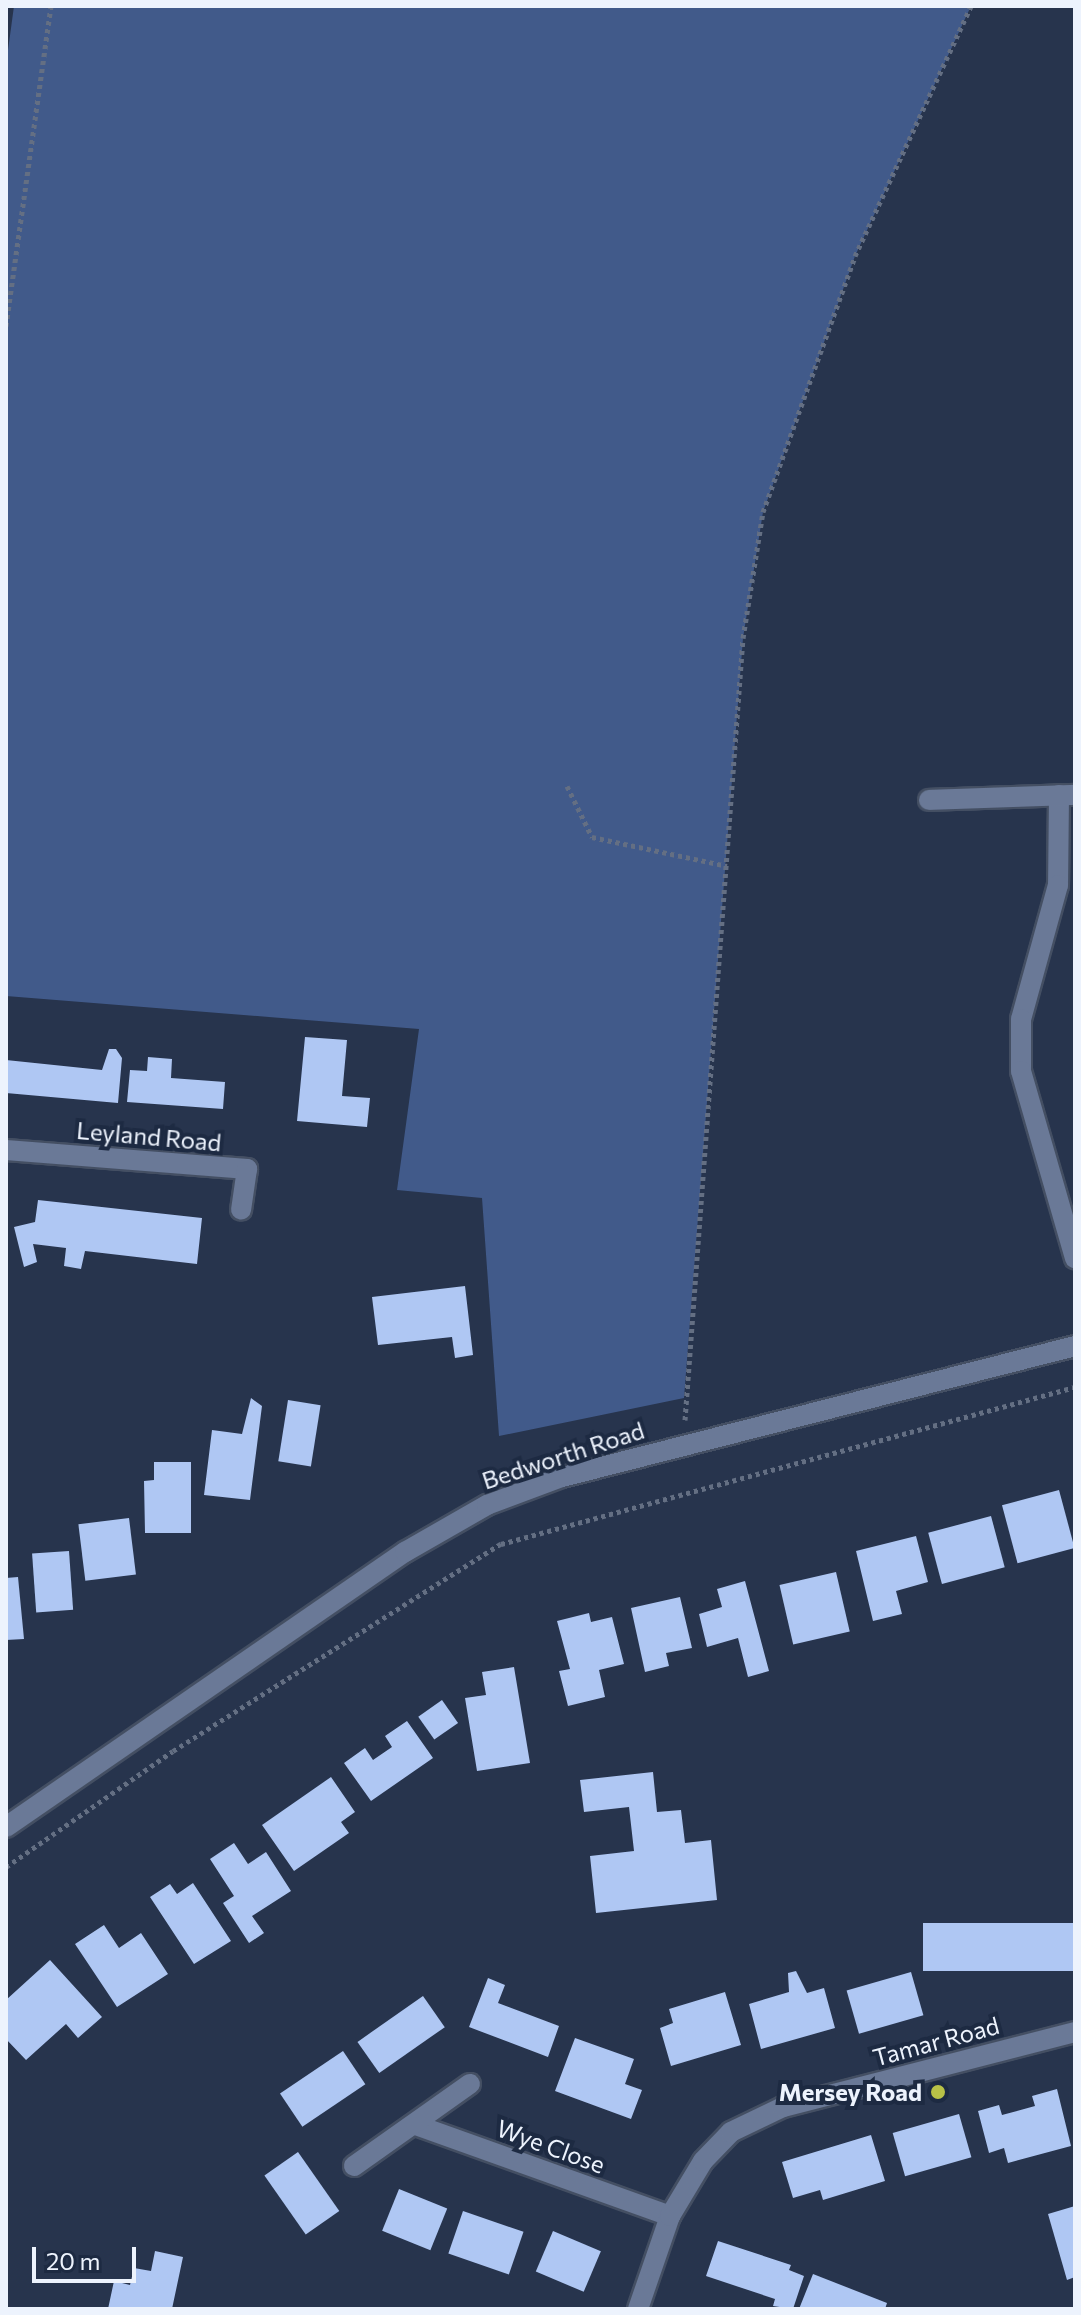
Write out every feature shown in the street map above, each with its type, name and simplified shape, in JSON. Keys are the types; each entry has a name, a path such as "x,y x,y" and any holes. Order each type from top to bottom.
{"street":[{"path":"929,800 1067,795 1058,885 1021,1019 1021,1071 1075,1258"},
{"name":"Leyland Road","path":"6,1150 247,1169 241,1210"},
{"name":"Bedworth Road","path":"6,1827 237,1665 476,1511 562,1477 1075,1346"},
{"name":"Tamar Road","path":"639,2309 670,2216 703,2161 731,2132 783,2107 1075,2032"},
{"path":"354,2166 470,2084"},
{"name":"Wye Close","path":"416,2125 670,2216"}],"path":[{"path":"6,326 51,6"},
{"path":"693,1443 685,1419 743,638 763,512 855,256 971,6"},
{"path":"567,786 581,824 592,837 727,866"},
{"path":"6,1867 173,1751 501,1544 1075,1387"}],"shaded area":[{"path":"14,6 971,6 855,256 763,512 743,638 684,1398 499,1436 482,1198 397,1190 419,1029 6,996 6,65"}],"building":[{"path":"305,1037 347,1040 342,1096 370,1098 367,1127 297,1121"},
{"path":"109,1049 116,1049 122,1058 118,1103 6,1093 6,1060 102,1070"},
{"path":"148,1057 172,1059 171,1078 225,1082 223,1109 127,1102 130,1070 147,1071"},
{"path":"38,1200 202,1218 197,1264 85,1251 81,1269 64,1266 66,1248 33,1244 37,1262 24,1267 14,1227 35,1222"},
{"path":"465,1286 473,1355 455,1358 452,1337 378,1345 372,1297"},
{"path":"251,1398 262,1406 250,1500 204,1495 212,1430 242,1434"},
{"path":"288,1400 321,1405 311,1466 278,1461"},
{"path":"154,1462 191,1462 191,1533 145,1533 144,1481 154,1480"},
{"path":"1059,1490 1075,1548 1018,1563 1002,1505"},
{"path":"991,1516 1005,1567 942,1584 928,1533"},
{"path":"129,1518 136,1575 85,1581 78,1524"},
{"path":"916,1536 928,1582 896,1591 902,1614 873,1621 856,1551"},
{"path":"69,1551 73,1610 36,1612 32,1554"},
{"path":"836,1572 850,1631 793,1644 779,1585"},
{"path":"18,1577 24,1639 6,1640 6,1578"},
{"path":"745,1581 769,1671 748,1677 738,1638 707,1647 699,1614 722,1607 717,1589"},
{"path":"680,1597 692,1648 666,1653 669,1666 645,1672 631,1608"},
{"path":"589,1613 591,1622 612,1617 624,1664 599,1670 605,1697 568,1706 559,1671 570,1669 557,1621"},
{"path":"514,1667 530,1763 477,1771 465,1698 486,1695 482,1672"},
{"path":"442,1700 458,1723 434,1740 418,1717"},
{"path":"407,1721 433,1758 371,1801 344,1763 365,1748 373,1760 392,1747 385,1736"},
{"path":"653,1772 657,1812 681,1810 685,1843 711,1840 717,1900 596,1913 590,1856 634,1851 629,1807 584,1812 580,1780"},
{"path":"331,1777 355,1812 341,1822 349,1833 294,1871 262,1825"},
{"path":"234,1843 248,1864 266,1852 291,1891 252,1916 264,1933 249,1943 223,1903 234,1896 210,1859"},
{"path":"193,1883 231,1941 194,1964 150,1897 170,1884 177,1894"},
{"path":"923,1923 1075,1923 1075,1971 923,1971"},
{"path":"104,1925 119,1948 141,1933 168,1974 117,2007 75,1944"},
{"path":"50,1960 102,2017 78,2038 66,2024 26,2060 6,2039 6,2000"},
{"path":"796,1971 807,1993 824,1988 835,2028 761,2049 749,2004 789,1992 788,1973"},
{"path":"911,1972 923,2015 859,2034 847,1990"},
{"path":"488,1978 505,1985 498,2003 559,2026 548,2057 469,2027"},
{"path":"725,1992 741,2045 671,2066 660,2028 673,2023 669,2009"},
{"path":"423,1996 445,2027 379,2073 357,2042"},
{"path":"575,2038 634,2059 625,2084 642,2090 631,2119 555,2091"},
{"path":"343,2051 365,2084 302,2127 280,2093"},
{"path":"1057,2089 1071,2146 1008,2163 1004,2148 989,2153 978,2111 999,2105 1002,2115 1035,2106 1032,2096"},
{"path":"959,2114 971,2157 905,2176 893,2133"},
{"path":"871,2135 885,2181 823,2200 820,2190 793,2198 782,2162"},
{"path":"298,2152 339,2211 306,2234 264,2176"},
{"path":"399,2189 447,2208 430,2250 382,2231"},
{"path":"1075,2206 1075,2277 1067,2280 1048,2214"},
{"path":"463,2211 524,2232 509,2274 448,2254"},
{"path":"553,2231 601,2251 584,2292 536,2272"},
{"path":"718,2241 791,2265 789,2270 804,2276 793,2309 773,2306 775,2299 706,2276"},
{"path":"155,2251 183,2257 172,2309 108,2309 114,2281 130,2285 134,2268 151,2271"},
{"path":"813,2274 887,2303 885,2309 799,2309"}],"place":[{"name":"Mersey Road","path":"938,2092"}]}
